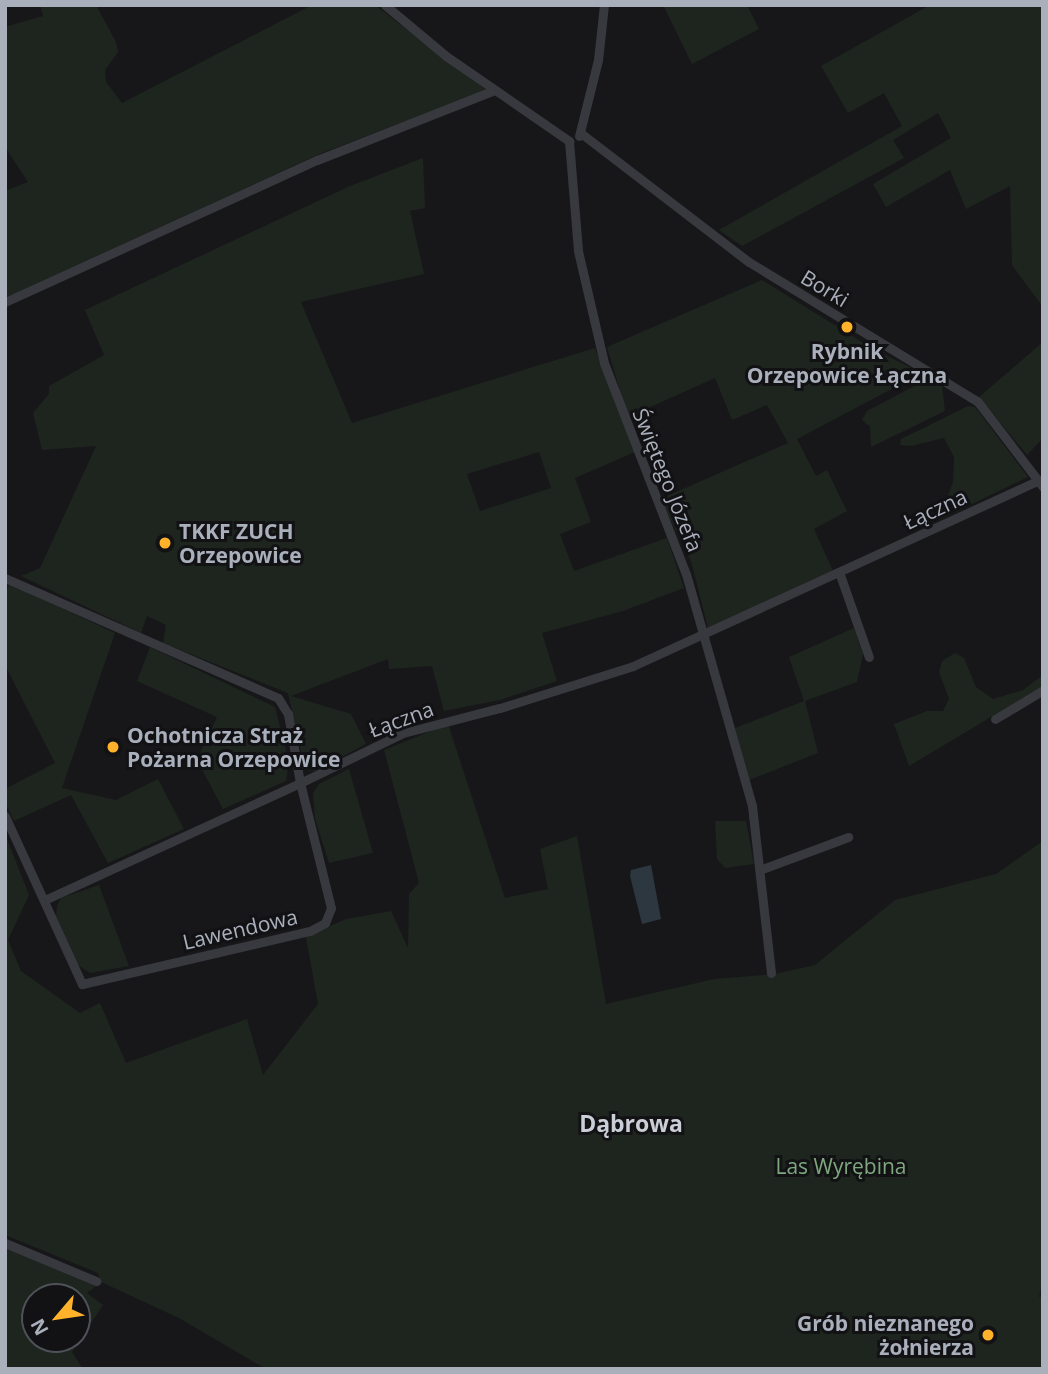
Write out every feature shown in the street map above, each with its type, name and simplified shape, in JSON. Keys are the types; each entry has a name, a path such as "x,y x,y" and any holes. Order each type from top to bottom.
{"street":[{"path":"385,5 495,90 569,141 582,134 604,5"},
{"path":"5,302 317,160 495,90"},
{"name":"Borki","path":"582,134 749,262 978,402 1040,484"},
{"name":"Świętego Józefa","path":"569,141 578,251 604,363 681,559 705,634 752,806 762,869 771,973"},
{"name":"Łączna","path":"300,783 403,733 500,708 633,666 1040,484"},
{"path":"839,572 870,657"},
{"path":"7,581 278,698 288,714 300,783 45,900"},
{"path":"995,719 1043,690"},
{"name":"Lawendowa","path":"5,816 82,984 317,929 328,919 331,901 300,783"},
{"path":"762,869 848,837"},
{"path":"5,1243 96,1281"}],"green space":[{"path":"40,5 96,5 116,42 118,52 105,70 106,82 122,103 312,5 375,5 486,90 322,153 5,298 5,191 28,182 5,147 5,27 43,16"},
{"path":"663,5 747,5 759,29 692,64"},
{"path":"930,5 1043,5 1043,307 1012,265 1010,186 966,209 950,170 886,207 873,184 951,138 938,113 893,140 904,158 742,246 719,230 902,126 884,93 848,113 821,66"},
{"path":"423,158 425,208 410,211 424,274 301,302 352,423 595,348 635,452 575,478 591,522 560,534 574,571 667,538 684,588 623,611 542,633 557,681 500,700 444,711 432,666 389,669 388,659 291,696 351,714 366,744 315,771 305,770 288,693 163,643 166,625 147,616 141,633 21,576 40,568 96,446 42,450 33,413 49,394 49,386 104,355 85,310 350,186","holes":["539,452 551,488 480,511 467,474"]},
{"path":"762,280 875,350 922,373 797,439 816,476 827,470 847,511 814,529 833,571 708,628 691,561 660,499 788,443 767,405 732,420 715,378 628,417 607,347"},
{"path":"1043,342 1043,438 1027,455 979,397"},
{"path":"928,379 942,385 945,411 871,447 870,427 862,420 867,411"},
{"path":"968,406 975,407 1028,477 939,520 953,482 954,457 944,438 911,446 900,445 901,439"},
{"path":"10,584 115,633 62,788 116,800 158,779 184,829 108,863 71,795 14,821 5,802 5,789 55,763 5,665 5,593"},
{"path":"854,628 863,654 857,682 805,701 818,753 749,780 735,728 804,701 789,657"},
{"path":"150,647 275,707 289,762 286,781 223,809 197,760 217,717 137,681"},
{"path":"955,653 964,658 976,687 993,699 1023,690 1043,675 1043,686 909,766 894,724 927,711 943,711 949,699 939,672 942,661"},
{"name":"Las Wyrębina","path":"441,727 449,727 505,898 548,889 540,849 577,836 606,1004 714,979 775,974 815,965 895,900 996,874 1043,841 1043,1280 1039,1297 1043,1297 1043,1369 266,1369 179,1318 101,1282 98,1273 5,1235 5,834 29,895 8,940 21,971 80,1013 100,1003 126,1063 247,1019 263,1075 318,1004 306,937 346,919 391,911 408,948 409,894 419,883 384,750"},
{"path":"349,769 373,853 329,863 315,819 313,793 319,784"},
{"path":"715,821 746,821 754,864 725,868 717,859"},
{"path":"99,885 129,966 90,973 78,965 56,916 57,906 61,898"},
{"path":"5,1247 89,1283 21,1283 21,1353 73,1353 83,1369 5,1369"},
{"path":"91,1296 103,1305 91,1323"}],"shaded area":[{"path":"651,865 661,919 642,924 630,876 631,870"}],"place":[{"name":"Rybnik Orzepowice Łączna","path":"847,327"},
{"name":"TKKF ZUCH Orzepowice","path":"165,543"},
{"name":"Ochotnicza Straż Pożarna Orzepowice","path":"113,747"},
{"name":"Grób nieznanego żołnierza","path":"988,1335"}],"district":[{"name":"Dąbrowa","path":"631,1123"}]}
